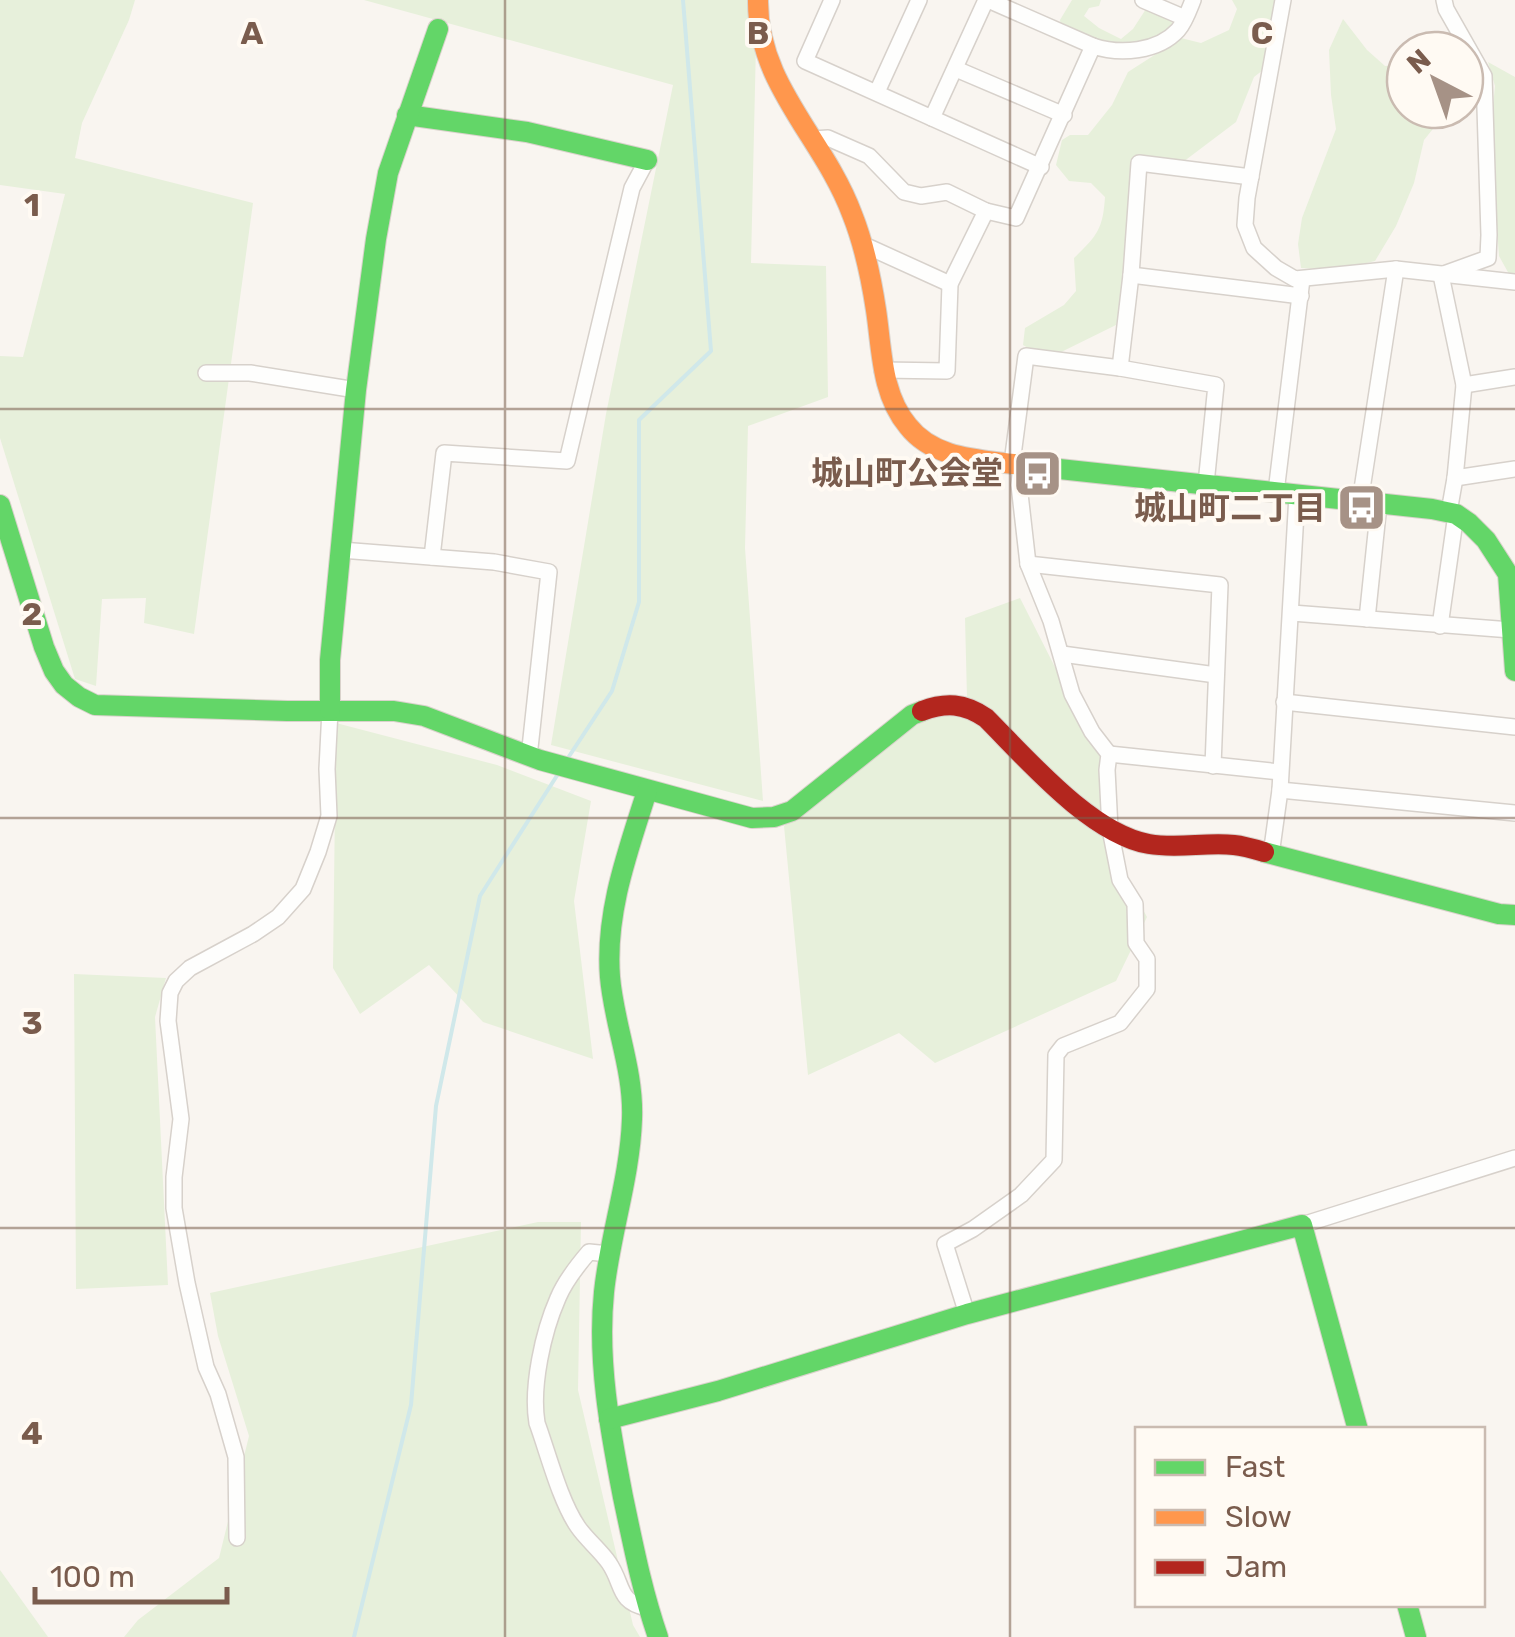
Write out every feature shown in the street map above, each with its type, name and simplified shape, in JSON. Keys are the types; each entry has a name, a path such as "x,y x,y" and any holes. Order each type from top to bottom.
{"street":[{"path":"758,0 758,30 766,63 839,184 862,244 876,309 882,370 897,411 908,428 944,455 1452,513 1486,540 1511,574 1515,671"},
{"path":"832,0 805,62 1040,167"},
{"path":"877,92 920,0"},
{"path":"932,118 987,0 1109,52 1149,48 1176,32 1193,0"},
{"path":"1143,0 1185,18"},
{"path":"1283,0 1250,177 1245,225 1254,248 1302,287"},
{"path":"1441,275 1488,258 1490,235 1484,76 1444,0"},
{"path":"236,1538 236,1457 206,1366 176,1220 174,1177 181,1119 168,1005 176,981 190,968 278,917 303,888 329,816 330,660 356,390 376,239 388,172 438,29"},
{"path":"814,139 828,138 869,156 904,192 921,196 948,192 986,211 1016,218 1093,46"},
{"path":"956,69 1064,115"},
{"path":"407,114 512,130 647,160 632,188 567,461 444,453 432,557"},
{"path":"1120,368 1132,275 1139,163 1250,177"},
{"path":"882,370 947,371 950,284 986,211"},
{"path":"862,244 950,284"},
{"path":"1132,275 1302,287 1396,268 1515,282"},
{"path":"1367,619 1370,503 1396,268"},
{"path":"1440,626 1464,385 1441,275"},
{"path":"1276,492 1302,287"},
{"path":"967,1314 944,1244 974,1229 1021,1195 1054,1160 1056,1055 1063,1046 1120,1024 1147,989 1147,960 1136,943 1136,904 1120,880 1110,829 1108,754 1072,694 1062,654 1028,564 1017,464 1026,356 1216,384 1206,484"},
{"path":"206,373 250,373 356,390"},
{"path":"1464,385 1515,377"},
{"path":"1455,478 1515,469"},
{"path":"1272,855 1280,790 1298,495"},
{"path":"0,505 54,671 64,686 95,705 394,711 424,716 534,758 752,818 792,811 912,715 958,703 986,718 1052,782 1110,829 1130,840 1170,847 1238,845 1512,908"},
{"path":"341,550 494,562 550,572 534,758"},
{"path":"1028,564 1220,585 1213,766"},
{"path":"1292,613 1511,630"},
{"path":"1062,654 1216,675"},
{"path":"1284,702 1515,727"},
{"path":"1108,754 1280,772"},
{"path":"1280,790 1515,813"},
{"path":"647,791 610,922 610,981 631,1084 632,1114 630,1150 608,1254 601,1338 609,1420 648,1608 658,1637"},
{"path":"609,1420 718,1391 967,1314 1302,1225 1515,1158"},
{"path":"1302,1225 1357,1427"},
{"path":"608,1254 588,1252 558,1298 546,1334 535,1410 578,1528 613,1568 626,1598 633,1605 648,1608"},
{"path":"1408,1607 1416,1637"}],"green space":[{"path":"0,0 135,0 82,123 75,158 253,203 194,634 144,623 146,598 102,599 96,686 75,679 0,438 0,356 23,357 65,194 0,185"},
{"path":"364,0 757,0 751,263 826,266 828,397 748,426 745,548 763,801 551,745 606,414 673,85"},
{"path":"1072,0 1101,0 1084,16 1121,39 1146,9 1160,12 1175,25 1150,45 1121,53 1061,28 1060,20"},
{"path":"1232,0 1283,0 1272,63 1254,77 1236,122 1183,162 1136,158 1133,251 1116,325 1047,359 1023,345 1025,328 1064,305 1076,291 1074,258 1097,231 1105,197 1091,183 1069,181 1056,165 1062,140 1070,135 1088,135 1112,105 1128,72 1181,38 1201,43 1229,30 1237,9"},
{"path":"1343,19 1385,66 1385,130 1432,130 1424,140 1414,183 1396,226 1375,261 1336,270 1301,268 1298,244 1302,218 1336,129 1329,50"},
{"path":"1488,62 1515,77 1515,275 1509,274 1499,256 1490,137 1495,86"},
{"path":"1020,598 1101,758 1102,835 1147,917 1116,981 935,1063 899,1033 808,1075 784,826 901,734 967,698 965,618"},
{"path":"336,723 497,765 591,801 574,901 593,1059 483,1022 429,965 360,1014 333,968"},
{"path":"74,974 166,978 155,1017 168,1285 76,1289"},
{"path":"538,1222 581,1222 578,1390 633,1625 640,1637 124,1637 138,1620 219,1558 249,1436 218,1336 210,1293"},
{"path":"0,1570 48,1637 0,1637"}],"waterway":[{"path":"566,761 612,691 639,602 639,420 711,351 683,0"},
{"path":"354,1637 411,1405 436,1106 480,896 558,774"}],"traffic: fast":[{"path":"330,710 330,660 356,390 376,239 388,173 438,29"},
{"path":"407,115 527,132 647,160"},
{"path":"1013,464 1456,514 1486,540 1508,574 1515,671"},
{"path":"0,505 54,671 64,685 95,705 394,711 424,716 540,760 752,818 792,811 922,711"},
{"path":"647,791 614,905 609,953 632,1119 628,1163 604,1292 602,1344 618,1472 658,1637"},
{"path":"1264,852 1515,915"},
{"path":"609,1419 718,1391 967,1314 1302,1225 1357,1427"},
{"path":"1408,1607 1416,1637"}],"traffic: slow":[{"path":"758,0 768,59 840,186 856,225 872,285 884,371 899,413 918,437 942,451 1013,464"}],"traffic: jam":[{"path":"922,711 955,706 986,718 1061,793 1105,826 1127,837 1149,844 1223,844 1264,852"}],"place":[{"name":"城山町公会堂","path":"1038,473"},
{"name":"城山町二丁目","path":"1361,508"}]}
